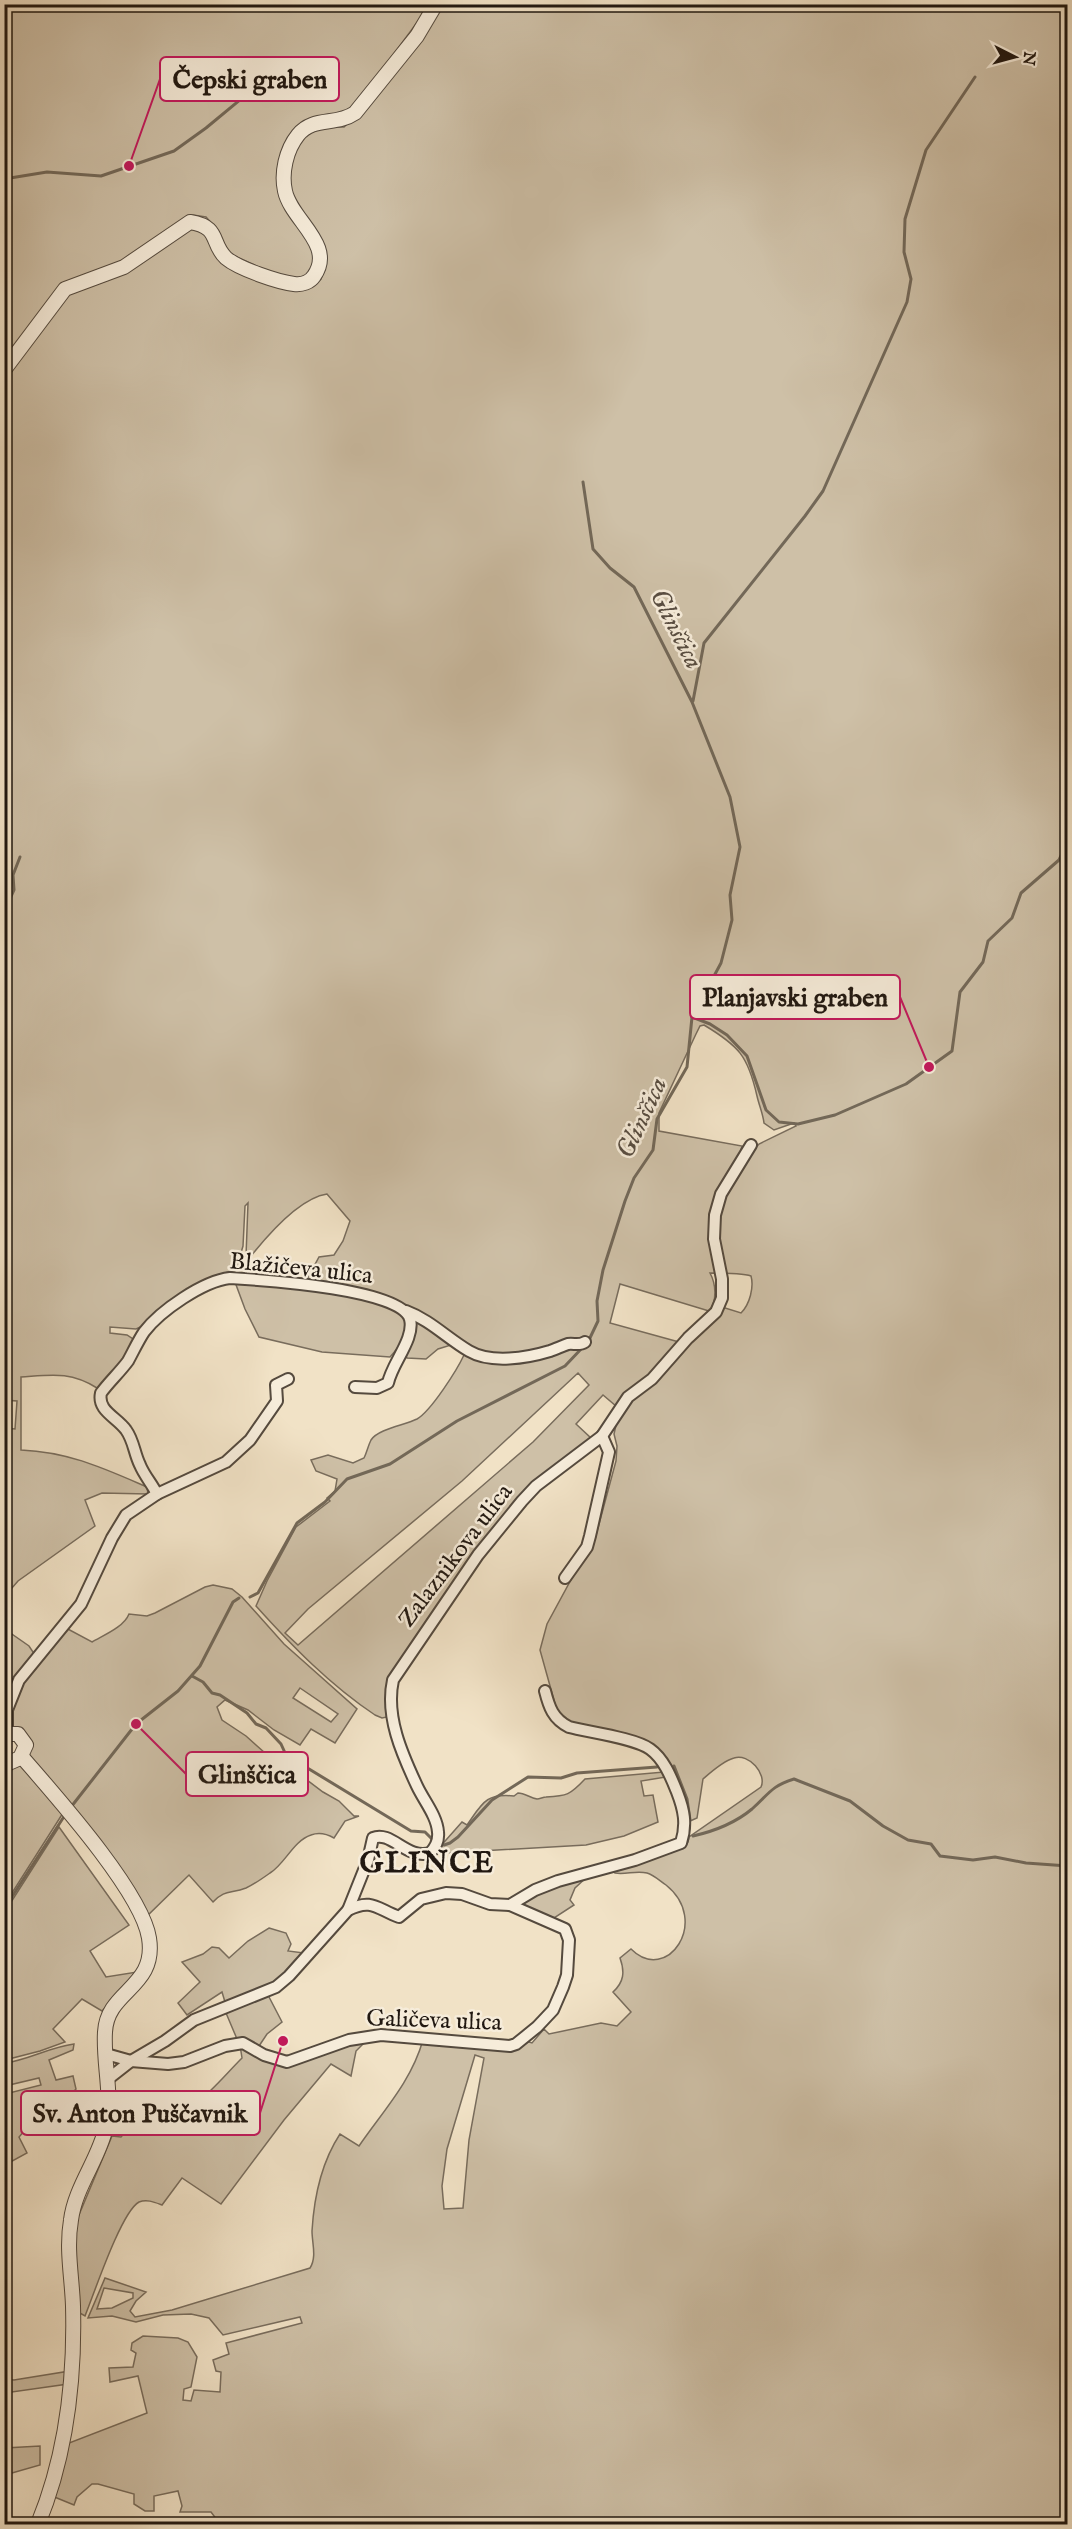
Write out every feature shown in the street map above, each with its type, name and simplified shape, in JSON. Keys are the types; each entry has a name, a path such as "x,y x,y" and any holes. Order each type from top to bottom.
{"street":[{"path":"4,370 65,289 124,267 190,222 203,224 210,230 225,257 239,265 296,285 309,282 315,275 321,260 318,244 291,207 285,192 286,154 297,135 306,126 321,121 346,120 355,113 417,36 436,4"},
{"name":"Zalaznikova ulica","path":"348,1910 368,1860 373,1838 385,1837 406,1851 422,1855 430,1853 438,1841 437,1826 417,1787 390,1712 393,1680 478,1555 516,1508 536,1486 602,1436 628,1397 658,1373 688,1338 716,1312 722,1298 722,1280 714,1239 715,1215 721,1194 751,1145"},
{"name":"Blažičeva ulica","path":"157,1494 141,1467 132,1438 125,1428 103,1409 99,1400 100,1393 126,1363 143,1334 158,1317 204,1286 216,1280 230,1278 344,1290 387,1300 406,1311"},
{"path":"406,1311 418,1316 469,1351 482,1357 508,1358 531,1355 585,1342"},
{"path":"356,1387 377,1388 388,1383 391,1370 406,1342 411,1326 406,1311"},
{"path":"4,1760 11,1762 22,1757 26,1750 25,1741 18,1734 6,1734 7,1710 19,1680 81,1604 112,1538 126,1515 157,1494 226,1462 238,1452 264,1422 267,1412 277,1401 276,1385 288,1379"},
{"path":"565,1578 587,1547 590,1536 609,1452 602,1436"},
{"path":"510,1905 535,1890 558,1881 635,1860 671,1847 681,1842 684,1833 683,1808 668,1771 658,1756 643,1745 569,1727 560,1722 548,1704 545,1691"},
{"path":"22,1757 76,1821 120,1879 145,1922 150,1938 150,1954 139,1981 112,2008 106,2020 108,2110 105,2131 71,2218 69,2248 73,2318 69,2401 60,2455 38,2524"},
{"name":"Galičeva ulica","path":"106,2054 131,2061 168,2064 184,2062 225,2046 243,2043 264,2055 286,2061 349,2040 381,2035 493,2045 516,2044 553,2010 567,1975 569,1940 565,1929 510,1905 490,1904 462,1894 446,1893 421,1899 399,1917 369,1904 359,1904 348,1910"},
{"path":"108,2079 131,2061 194,2020 276,1987 289,1976 348,1910"}],"shaded area":[{"path":"5,5 430,5 359,101 342,116 311,118 296,130 278,190 315,251 315,268 306,279 277,275 230,254 206,217 193,215 124,262 69,281 5,362"},
{"path":"441,5 1067,5 1067,2524 226,2524 217,2520 211,2512 180,2512 182,2506 178,2491 154,2496 154,2511 145,2511 134,2504 134,2494 98,2484 92,2484 77,2497 74,2505 52,2496 69,2443 147,2413 138,2376 110,2382 109,2368 133,2367 136,2353 131,2350 132,2343 143,2336 178,2338 188,2342 197,2357 191,2387 184,2389 183,2400 191,2401 194,2390 220,2392 221,2372 216,2371 213,2360 229,2354 226,2343 302,2323 300,2317 223,2335 209,2318 191,2314 163,2315 136,2322 112,2316 88,2318 105,2278 146,2292 136,2301 130,2311 135,2317 172,2310 310,2268 314,2255 312,2231 317,2193 323,2168 333,2145 340,2134 359,2146 404,2083 423,2040 526,2041 532,2043 544,2029 549,2034 601,2023 617,2026 631,2012 613,1992 623,1976 620,1958 631,1949 645,1958 658,1959 670,1954 679,1944 684,1931 685,1915 679,1900 666,1885 655,1877 643,1872 615,1873 612,1870 653,1857 688,1842 689,1837 761,1787 762,1782 759,1771 751,1762 740,1757 726,1762 703,1779 697,1818 688,1822 660,1754 569,1723 557,1711 540,1650 547,1624 579,1565 589,1554 595,1539 616,1461 617,1446 614,1434 619,1412 705,1320 709,1311 620,1284 610,1323 679,1342 665,1362 616,1406 603,1395 576,1424 592,1439 550,1469 392,1675 386,1690 387,1717 382,1718 375,1715 327,1678 256,1606 296,1527 330,1501 327,1498 335,1491 337,1479 316,1471 311,1460 328,1455 353,1463 364,1458 374,1436 423,1415 443,1390 464,1355 454,1344 438,1349 426,1359 407,1358 404,1353 420,1315 305,1283 319,1257 334,1255 343,1241 350,1221 327,1194 295,1210 251,1256 246,1256 248,1203 245,1206 243,1246 237,1266 232,1271 214,1276 145,1325 136,1329 110,1327 110,1333 127,1335 133,1339 133,1346 103,1386 97,1388 78,1379 60,1375 21,1377 21,1450 55,1454 86,1462 147,1487 148,1494 102,1493 85,1500 95,1526 18,1581 5,1596 5,1428 15,1429 17,1401 4,1400 5,376 69,292 194,227 202,230 221,261 291,289 311,287 321,279 325,266 288,188 290,155 301,136 323,127 344,127 366,106","holes":["704,1025 726,1039 746,1061 754,1082 764,1123 774,1130 794,1123 796,1126 759,1144 749,1156 739,1158 742,1146 659,1131 659,1113 700,1026","710,1273 751,1276 750,1295 741,1313 722,1307 710,1310 715,1297","578,1373 589,1385 533,1442 298,1645 285,1633 308,1609 462,1481","475,2055 484,2058 469,2140 463,2208 444,2209 442,2186 447,2149","104,2288 133,2293 133,2298 112,2308 97,2309"]},
{"path":"235,1282 325,1290 368,1298 405,1316 403,1338 390,1357 322,1352 259,1337"},
{"path":"213,1585 232,1589 242,1597 284,1644 357,1709 335,1743 311,1729 300,1745 274,1730 248,1710 225,1700 217,1707 222,1720 246,1736 265,1753 339,1801 354,1816 359,1816 345,1821 334,1838 314,1834 305,1838 264,1877 246,1888 221,1895 213,1902 189,1875 146,1917 26,1756 11,1731 9,1714 19,1688 28,1674 66,1628 92,1642 118,1627 129,1614 147,1616","holes":["300,1688 338,1714 331,1722 293,1698"]},
{"path":"9,1632 29,1646 35,1655 5,1705 5,1640"},
{"path":"17,1763 24,1767 63,1813 5,1904 5,1794 12,1769 5,1765"},
{"path":"664,1772 666,1777 641,1781 644,1796 653,1795 658,1822 624,1836 586,1845 446,1853 438,1849 462,1822 467,1825 490,1798 514,1796 518,1793 537,1799 559,1796 568,1794 585,1779"},
{"path":"59,1827 129,1925 90,1951 106,1977 137,1972 102,2011 82,1999 53,2029 65,2042 5,2060 4,1913"},
{"path":"588,1876 575,1888 570,1900 574,1905 551,1920 524,1909 520,1903 532,1894"},
{"path":"269,1928 286,1933 291,1944 288,1951 304,1953 274,1984 225,2002 222,1992 187,2015 178,2003 200,1982 182,1962 203,1954 212,1947 219,1948 229,1958 248,1941"},
{"path":"268,1995 282,2022 267,2034 259,2046 237,2039 226,2013"},
{"path":"367,2040 356,2051 351,2076 331,2064 284,2120 221,2204 182,2178 162,2205 148,2201 139,2202 124,2221 116,2237 85,2316 78,2312 74,2266 76,2222 112,2136 121,2137 128,2129 129,2122 157,2122 194,2105 214,2088 242,2058 240,2045 267,2058 312,2056"},
{"path":"74,2044 73,2050 49,2060 56,2080 73,2076 76,2089 51,2116 42,2111 19,2137 27,2153 5,2165 5,2094 41,2085 39,2078 5,2086 5,2063"},
{"path":"70,2371 68,2384 5,2393 4,2379 14,2380"},
{"path":"40,2446 40,2465 5,2475 5,2448"}],"waterway":[{"path":"693,701 704,643 823,491 907,302 911,279 904,252 905,219 926,150 975,77"},
{"path":"4,179 47,172 101,176 174,151 264,80"},
{"name":"Glinščica","path":"583,482 593,549 610,568 634,587 692,702 730,797 740,847 730,895 732,920 721,963 692,1017 687,1067 657,1119 653,1150 634,1178 625,1201 603,1270 597,1301 598,1321 588,1342"},
{"path":"692,1017 710,1024 727,1035 747,1056 766,1110 779,1122 798,1124 835,1115 906,1084 952,1051 960,992 983,962 988,941 1012,918 1021,893 1059,860 1068,841"},
{"path":"4,912 14,890 13,875 20,857"},
{"name":"Glinščica","path":"250,1597 258,1593 297,1523 325,1502 347,1479 390,1464 457,1421 565,1366 583,1347"},
{"name":"Glinščica","path":"71,1807 136,1724 178,1691 200,1666 233,1602 239,1598"},
{"path":"192,1676 203,1682 212,1693 220,1695 247,1713 256,1724 266,1728 281,1744 286,1755 411,1831 425,1832 434,1841"},
{"path":"674,1766 687,1799 690,1820"},
{"path":"444,1845 458,1837 492,1800 528,1777 561,1778 577,1773 657,1767"},
{"path":"693,1836 731,1823 752,1809 775,1788 794,1779 850,1801 883,1826 908,1840 931,1844 940,1856 973,1860 995,1857 1026,1863 1068,1866"},
{"name":"Glinščica","path":"4,1909 65,1815"}],"place":[{"name":"Čepski graben","path":"129,166"},
{"name":"Planjavski graben","path":"929,1067"},
{"name":"Glinščica","path":"136,1724"},
{"name":"Sv. Anton Puščavnik","path":"283,2041"}],"district":[{"name":"GLINCE","path":"427,1864"}]}
